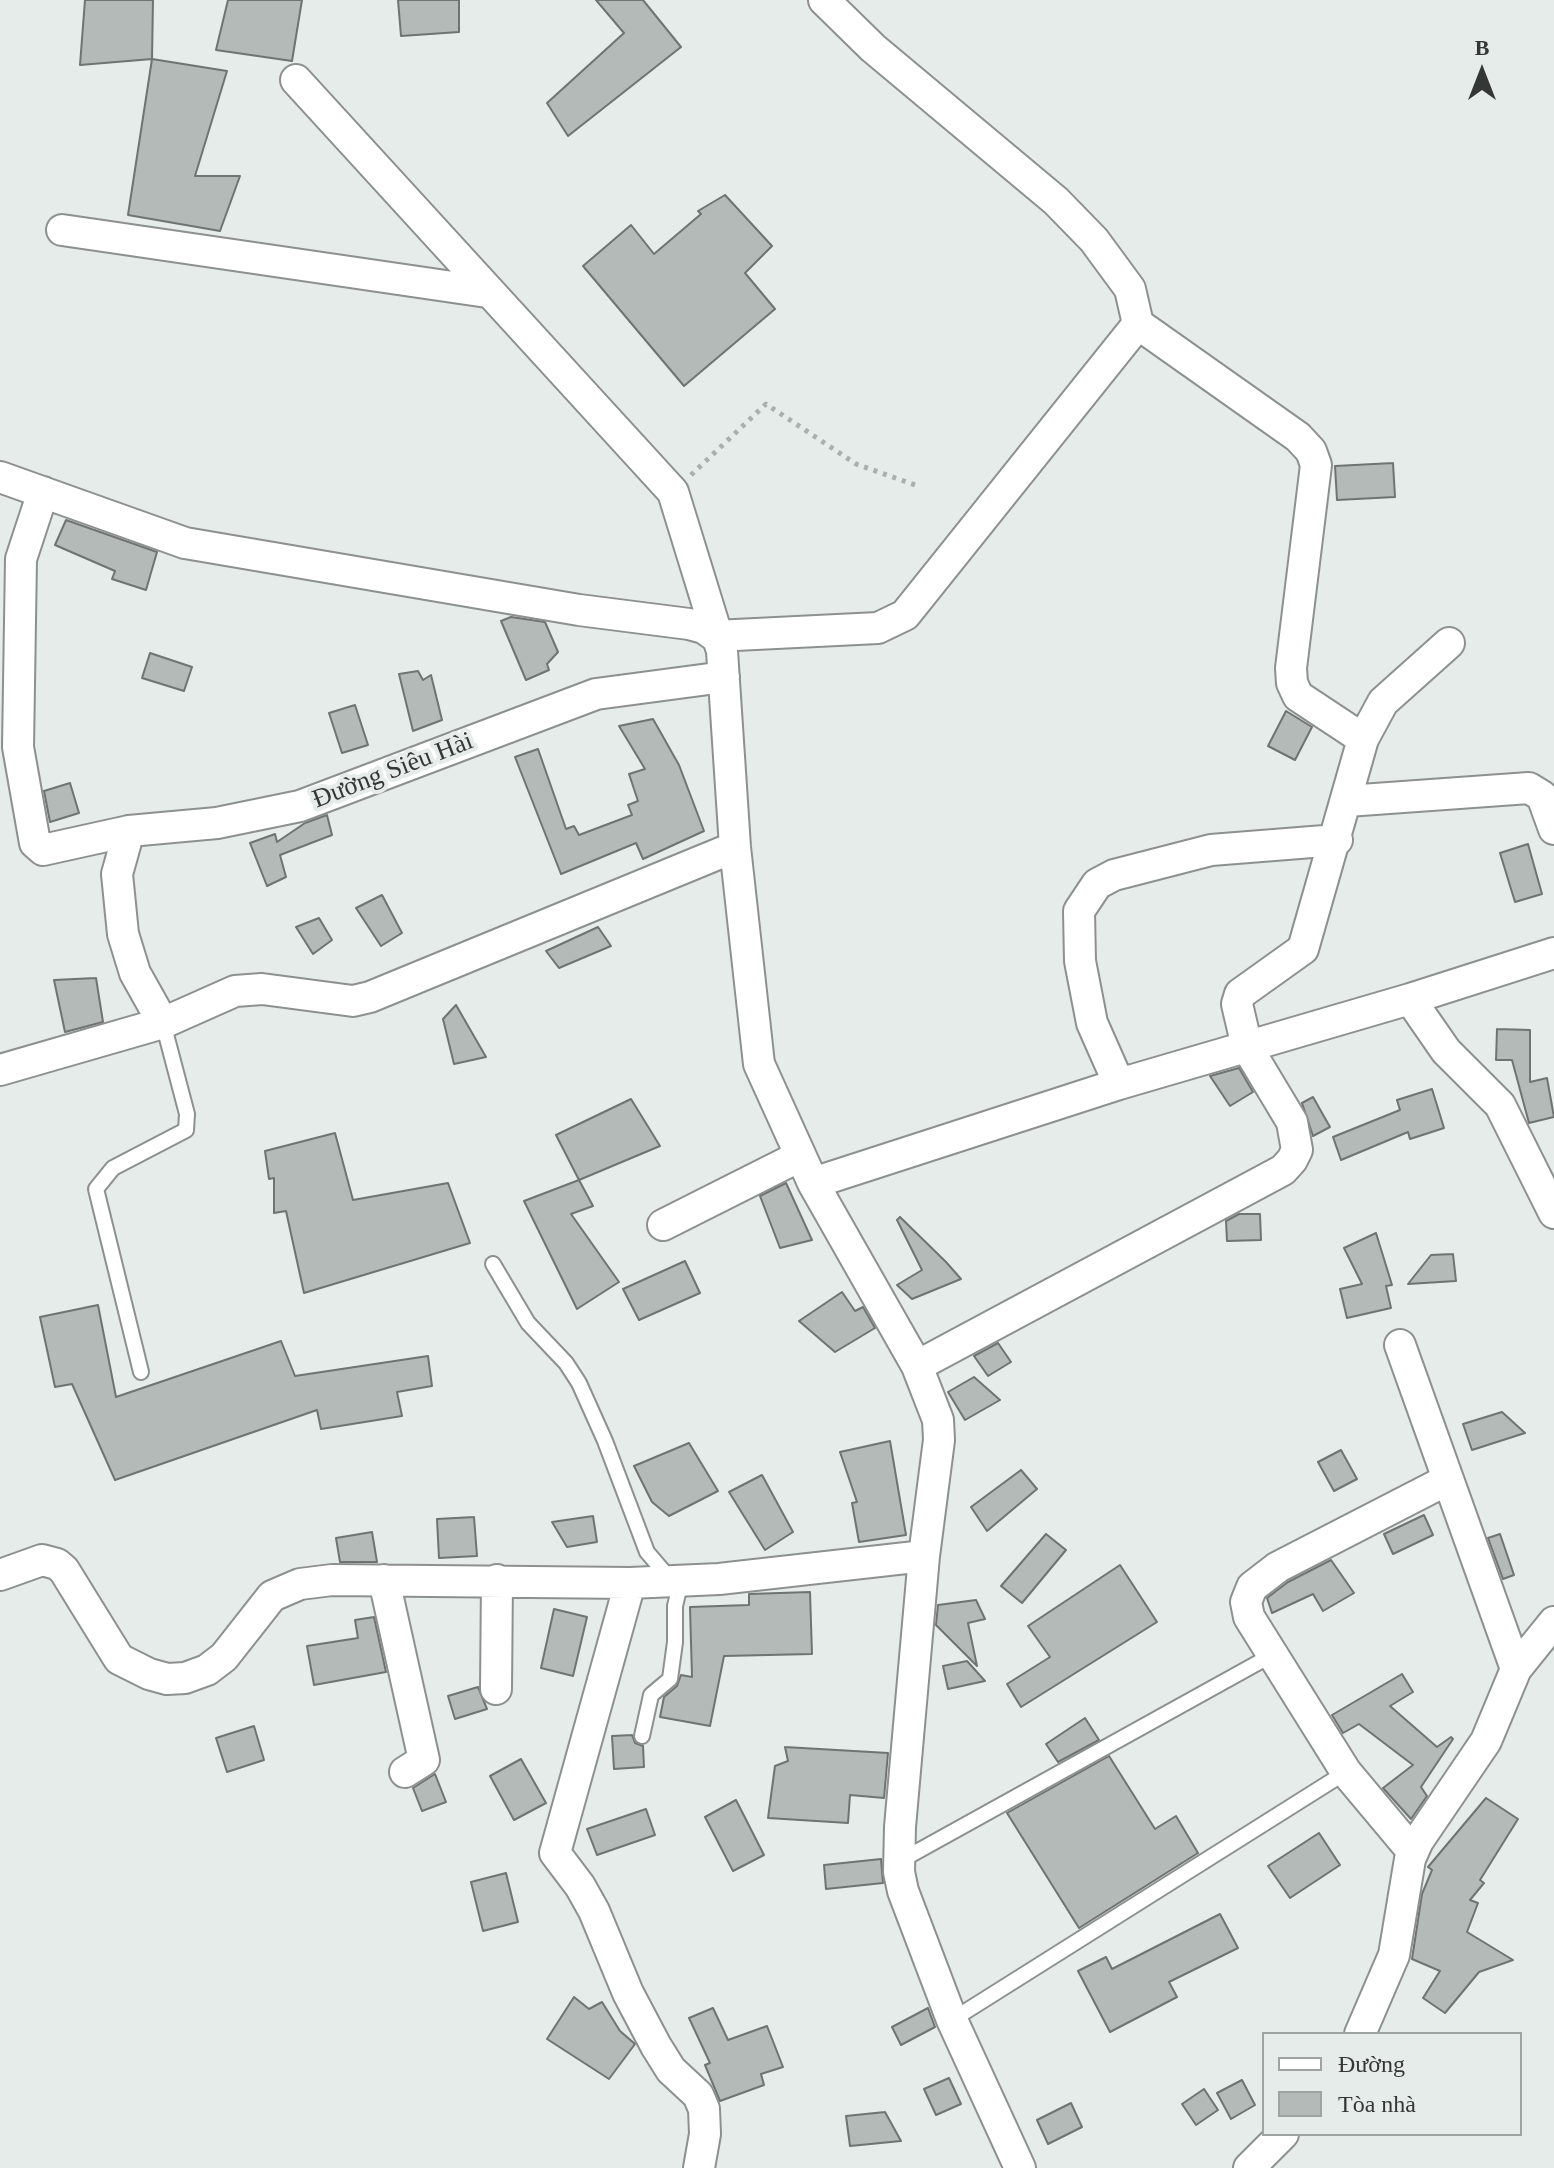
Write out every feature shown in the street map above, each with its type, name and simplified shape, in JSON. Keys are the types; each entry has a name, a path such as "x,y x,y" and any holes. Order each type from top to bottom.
{"street":[{"path":"824,0 873,48 1056,201 1094,240 1130,289 1138,324 1298,437 1311,451 1316,465 1291,668 1292,683 1298,696 1363,739"},
{"path":"296,80 673,492 722,651 735,847 759,1064 813,1183 917,1366 934,1409 939,1440 924,1556 899,1861 903,1891 952,2020 1020,2168"},
{"path":"62,230 487,292"},
{"path":"0,477 185,543 579,610 689,624 704,628 715,636 878,628 905,615 1138,324"},
{"name":"Đường Siêu Hài","path":"43,492 21,559 18,747 35,843 43,850 129,831 217,823 300,806 596,694 724,677"},
{"path":"917,1366 1283,1170 1297,1150 1292,1122 1247,1047 1237,1016 1240,994 1303,949 1337,840 1363,739 1383,702 1449,643"},
{"path":"1347,801 1529,788 1542,796 1554,829"},
{"path":"129,831 117,874 123,934 135,973 163,1023"},
{"path":"1119,1084 1092,1023 1080,961 1079,911 1097,884 1114,875 1211,850 1337,840"},
{"path":"0,1070 163,1023 235,991 262,989 353,1001 370,997 735,847"},
{"path":"813,1183 1119,1084 1410,999 1554,953"},
{"path":"1410,999 1446,1051 1500,1105 1554,1213"},
{"path":"663,1225 800,1156"},
{"path":"1400,1345 1516,1669"},
{"path":"1413,1852 1346,1772 1249,1617 1246,1602 1252,1587 1278,1567 1447,1480"},
{"path":"0,1575 42,1560 57,1564 64,1570 119,1659 167,1679 185,1678 207,1670 224,1657 272,1596 300,1584 384,1580 676,1581 774,1575 924,1556"},
{"path":"384,1580 424,1760 405,1772"},
{"path":"496,1689 497,1580"},
{"path":"630,1583 555,1853 594,1911 628,1993 656,2046 671,2070 698,2095 704,2109 705,2134 699,2168"},
{"path":"1361,2032 1394,1955 1413,1852 1486,1741 1516,1669 1554,1622"},
{"path":"1249,2168 1281,2136"}],"lane":[{"path":"141,1372 96,1189 113,1168 186,1130 187,1114 163,1023"},
{"path":"493,1264 528,1323 566,1363 579,1383 605,1441 647,1552 676,1581 675,1642 670,1679 651,1695 642,1736"},
{"path":"899,1861 1272,1655"},
{"path":"952,2020 1346,1772"}],"path":[{"path":"673,492 766,404 856,464 918,486"}],"building":[{"path":"85,0 153,0 152,59 80,65"},
{"path":"228,0 302,0 292,61 216,50"},
{"path":"398,0 459,0 459,32 401,36"},
{"path":"596,0 643,0 681,47 568,136 547,103 624,33"},
{"path":"152,59 227,71 195,176 240,176 220,231 128,215"},
{"path":"725,195 772,246 745,273 775,309 684,386 583,266 631,225 654,254 701,214 698,211"},
{"path":"1393,463 1395,497 1337,500 1335,466"},
{"path":"66,520 157,552 146,590 112,579 115,571 55,545"},
{"path":"511,617 545,622 558,652 547,664 549,670 526,680 501,621"},
{"path":"150,653 192,667 184,691 142,678"},
{"path":"418,671 423,680 431,675 442,720 413,731 399,674"},
{"path":"355,705 368,745 342,753 329,713"},
{"path":"1286,711 1312,727 1295,760 1268,746"},
{"path":"653,719 679,765 704,831 643,859 636,843 561,874 515,757 538,749 566,829 574,826 579,835 632,815 628,805 638,801 629,774 645,769 619,726"},
{"path":"70,783 79,813 50,822 44,791"},
{"path":"327,815 332,835 280,855 286,877 267,886 250,843 275,834 277,842 305,823"},
{"path":"1528,844 1542,894 1515,902 1500,853"},
{"path":"382,895 402,933 381,946 356,908"},
{"path":"319,918 332,940 313,954 296,927"},
{"path":"598,927 611,946 559,968 546,951"},
{"path":"96,978 103,1022 65,1032 54,980"},
{"path":"456,1005 486,1057 454,1064 443,1019"},
{"path":"1497,1029 1530,1030 1530,1082 1547,1078 1554,1117 1529,1123 1512,1060 1496,1060"},
{"path":"1239,1068 1253,1092 1230,1106 1210,1076"},
{"path":"1432,1089 1444,1128 1410,1139 1408,1132 1341,1160 1333,1137 1400,1110 1397,1100"},
{"path":"1313,1097 1330,1127 1313,1136 1302,1103"},
{"path":"631,1099 660,1146 579,1180 556,1135"},
{"path":"335,1133 353,1200 448,1183 470,1243 304,1293 286,1211 274,1213 274,1178 269,1179 265,1151"},
{"path":"579,1180 593,1206 571,1214 619,1282 577,1309 524,1201"},
{"path":"786,1183 812,1240 780,1248 760,1196"},
{"path":"1239,1214 1260,1214 1261,1240 1227,1241 1226,1221"},
{"path":"900,1217 961,1279 912,1299 897,1285 922,1270 897,1220"},
{"path":"1376,1233 1392,1285 1386,1286 1391,1308 1347,1318 1340,1289 1362,1284 1344,1248"},
{"path":"1453,1254 1456,1281 1408,1284 1431,1255"},
{"path":"685,1261 700,1293 639,1320 623,1289"},
{"path":"842,1292 855,1311 863,1307 875,1328 835,1352 799,1321"},
{"path":"98,1305 116,1397 281,1341 295,1376 428,1356 432,1386 397,1392 402,1416 321,1429 317,1410 115,1480 72,1384 55,1387 40,1317"},
{"path":"998,1343 1011,1362 988,1376 974,1356"},
{"path":"974,1377 1000,1400 965,1420 948,1392"},
{"path":"1502,1412 1525,1433 1472,1450 1463,1424"},
{"path":"890,1441 906,1535 859,1542 852,1503 857,1502 840,1452"},
{"path":"689,1443 718,1491 669,1516 652,1502 634,1466"},
{"path":"1341,1450 1357,1479 1334,1491 1318,1462"},
{"path":"1021,1470 1037,1489 987,1531 971,1507"},
{"path":"762,1475 793,1532 765,1550 729,1492"},
{"path":"1424,1515 1433,1535 1393,1554 1384,1534"},
{"path":"593,1516 597,1542 567,1547 552,1522"},
{"path":"474,1517 477,1556 439,1558 437,1519"},
{"path":"372,1532 377,1562 340,1562 336,1538"},
{"path":"1046,1534 1066,1550 1022,1603 1001,1586"},
{"path":"1500,1534 1514,1575 1503,1579 1488,1538"},
{"path":"1331,1560 1354,1593 1323,1611 1313,1594 1272,1613 1267,1598 1288,1582"},
{"path":"1120,1565 1157,1622 1021,1707 1007,1684 1050,1657 1028,1626"},
{"path":"810,1592 812,1654 724,1656 710,1726 660,1717 664,1697 677,1686 681,1675 692,1677 690,1607 749,1605 749,1594"},
{"path":"976,1600 985,1619 968,1623 977,1666 936,1625 938,1605"},
{"path":"554,1609 587,1617 573,1676 541,1668"},
{"path":"374,1617 386,1672 314,1685 307,1646 358,1638 355,1620"},
{"path":"967,1661 985,1681 948,1689 943,1666"},
{"path":"1402,1674 1413,1692 1390,1706 1437,1747 1451,1737 1453,1739 1421,1787 1427,1796 1411,1819 1383,1788 1413,1765 1359,1724 1343,1733 1332,1715"},
{"path":"478,1687 487,1709 455,1719 448,1696"},
{"path":"1085,1718 1099,1740 1058,1762 1046,1744"},
{"path":"254,1726 264,1760 227,1772 216,1738"},
{"path":"632,1735 635,1743 643,1746 644,1767 614,1769 612,1736"},
{"path":"785,1747 888,1753 884,1798 850,1795 848,1823 768,1818 775,1766 788,1761"},
{"path":"1109,1756 1155,1829 1176,1816 1198,1853 1079,1928 1007,1813"},
{"path":"521,1759 546,1803 514,1820 490,1776"},
{"path":"435,1774 446,1802 422,1811 413,1788"},
{"path":"1486,1798 1518,1819 1480,1880 1484,1883 1470,1900 1478,1903 1467,1932 1513,1960 1479,1972 1445,2013 1423,1998 1440,1971 1412,1959 1422,1894 1432,1870 1428,1867"},
{"path":"736,1800 764,1855 733,1871 705,1817"},
{"path":"646,1809 655,1835 597,1855 587,1829"},
{"path":"1319,1833 1340,1865 1290,1898 1268,1866"},
{"path":"881,1859 883,1883 826,1889 824,1865"},
{"path":"506,1873 518,1922 483,1931 471,1882"},
{"path":"1220,1914 1238,1948 1169,1982 1177,1997 1110,2032 1078,1971 1106,1957 1112,1969"},
{"path":"574,1997 589,2009 602,2002 620,2031 635,2044 609,2079 547,2039"},
{"path":"713,2008 728,2040 767,2026 783,2067 761,2074 764,2085 720,2101 705,2065 710,2063 689,2018"},
{"path":"928,2008 935,2027 901,2045 892,2027"},
{"path":"949,2078 961,2104 936,2115 924,2089"},
{"path":"1242,2080 1255,2105 1231,2119 1217,2093"},
{"path":"1204,2089 1218,2110 1196,2125 1182,2104"},
{"path":"1071,2103 1082,2127 1048,2144 1037,2120"},
{"path":"885,2112 901,2141 850,2146 846,2116"}]}
